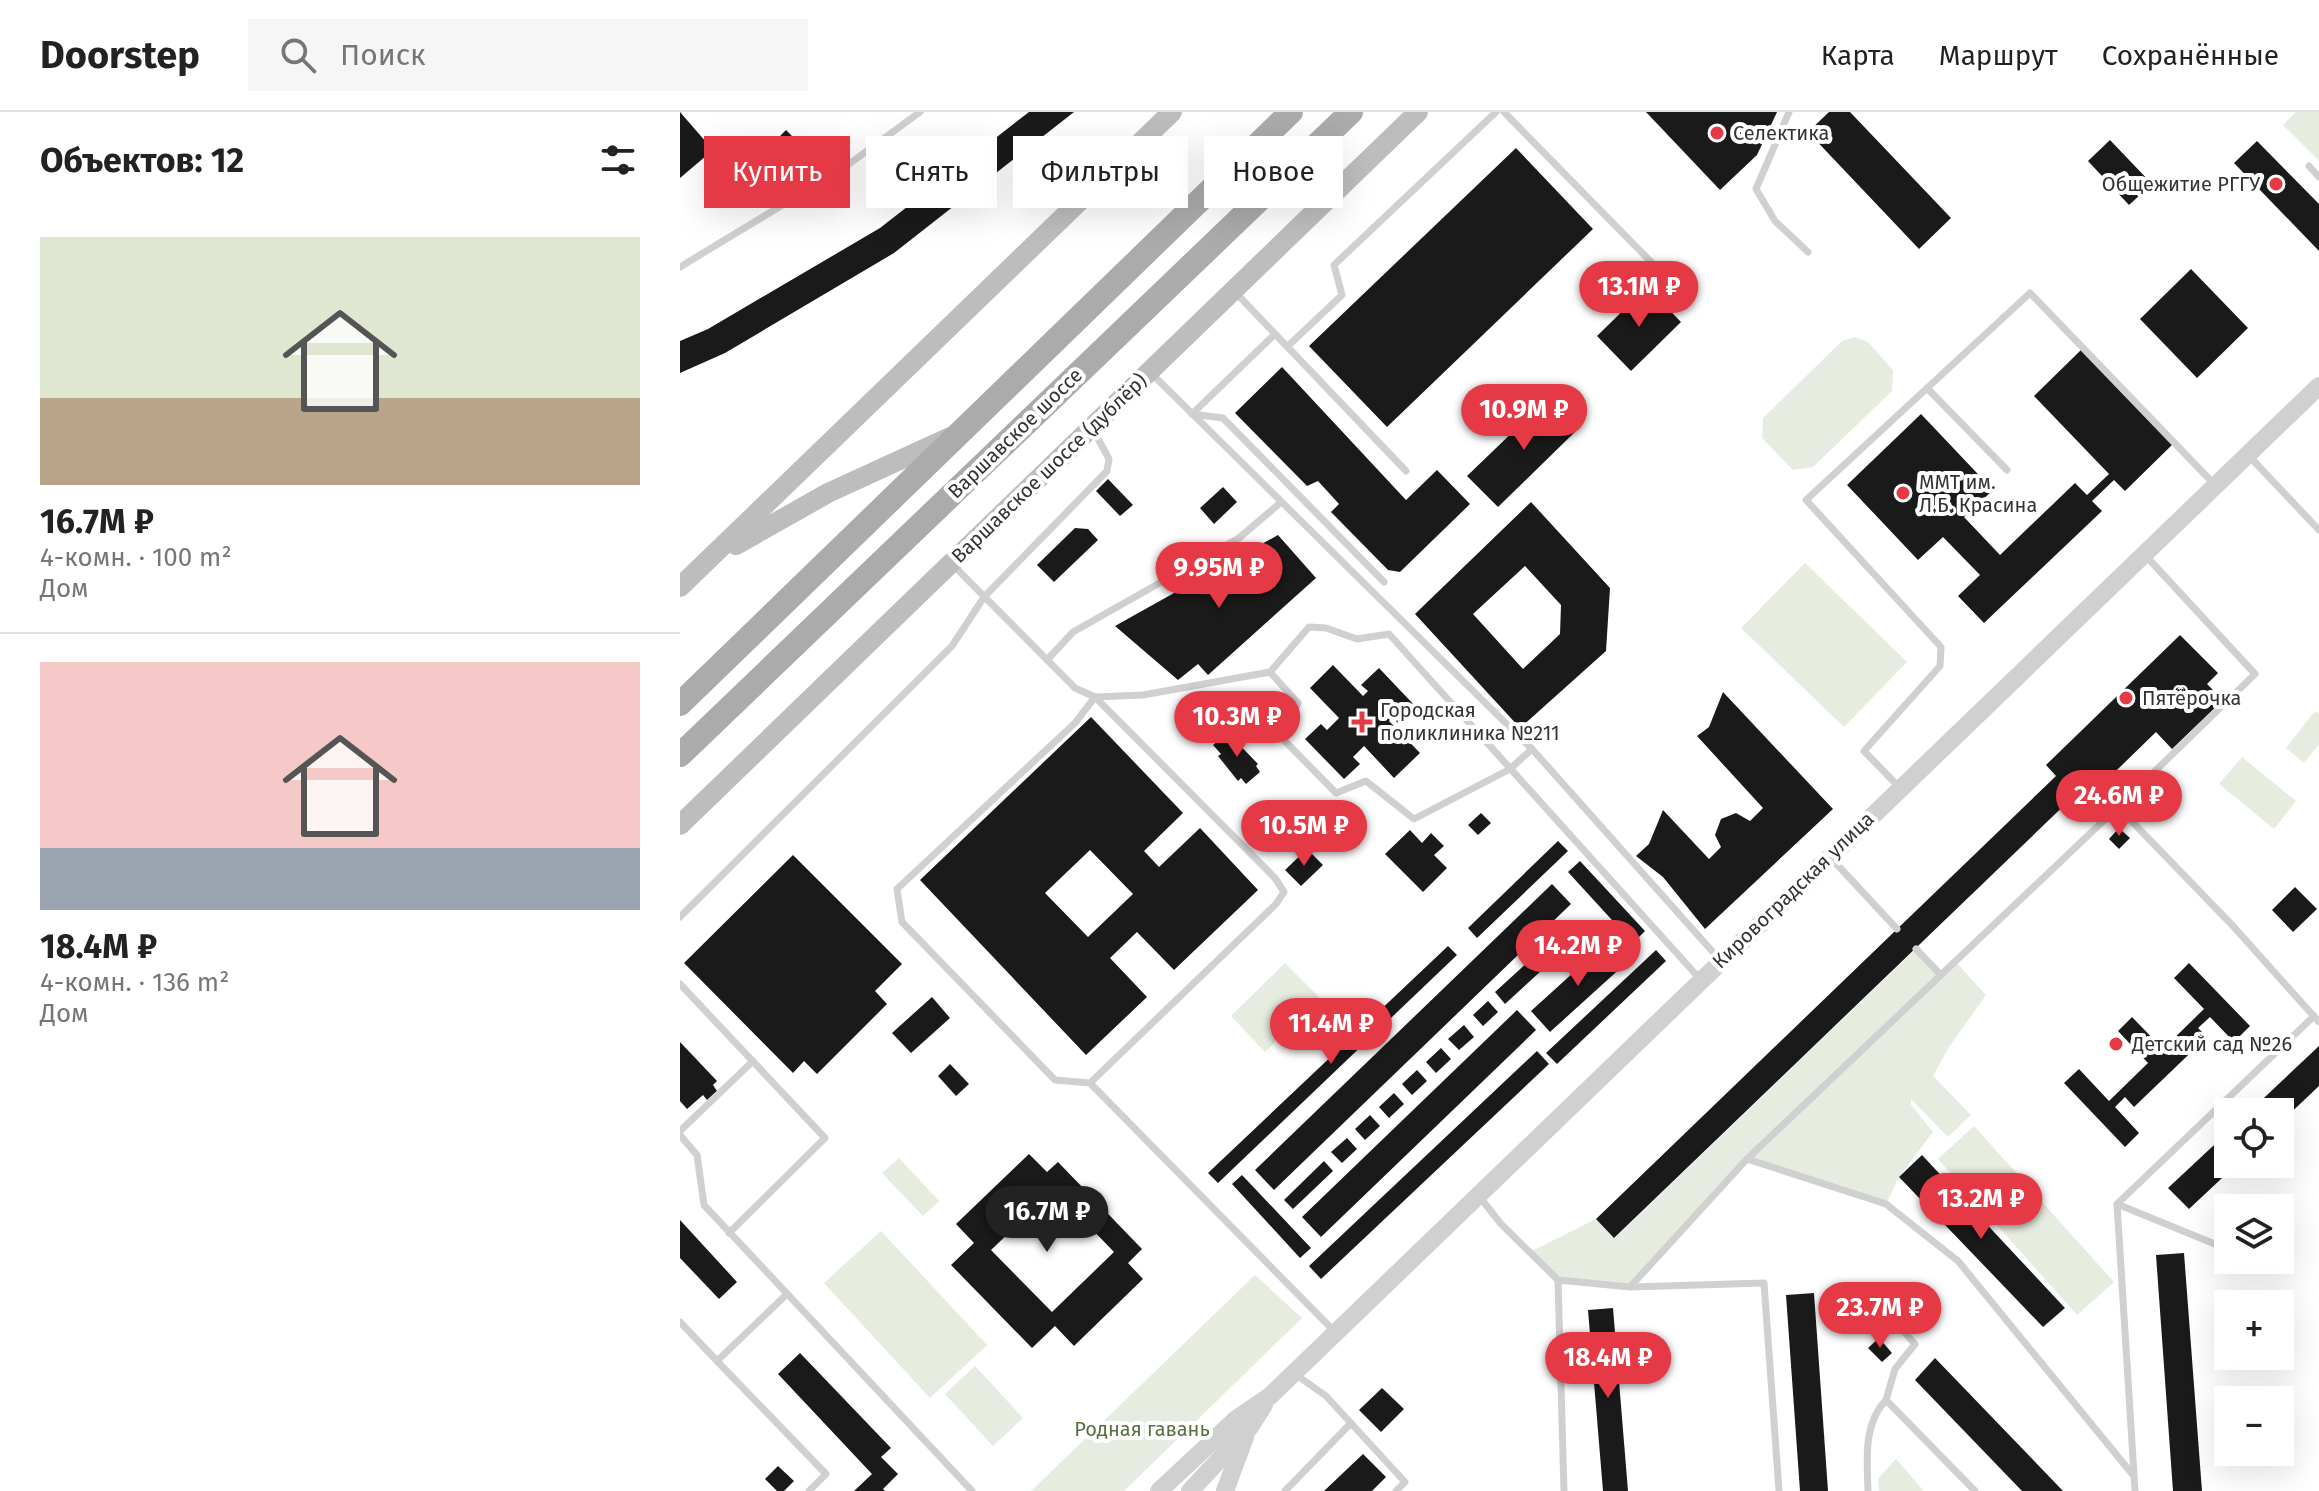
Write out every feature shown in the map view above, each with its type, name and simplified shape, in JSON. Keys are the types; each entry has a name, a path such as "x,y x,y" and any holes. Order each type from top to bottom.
{"main road":[{"path":"680,587 1172,112"},
{"name":"Варшавское шоссе","path":"680,704 1291,112"},
{"name":"Варшавское шоссе","path":"680,755 1351,112"},
{"name":"Варшавское шоссе (дублёр)","path":"680,825 1418,112"},
{"path":"708,560 828,493 960,432"}],"street":[{"name":"Кировоградская улица","path":"1194,1489 1250,1427 1270,1396 1293,1372 2319,386"},
{"name":"Кировоградская улица","path":"1164,1486 1235,1420 1270,1396"},
{"path":"1225,1491 1250,1427"},
{"path":"1164,1486 1194,1489"}],"lane":[{"path":"904,112 910,119"},
{"path":"680,267 845,167 920,112"},
{"path":"1288,346 1342,295 1334,265 1496,112"},
{"path":"1504,112 1654,265"},
{"path":"1789,112 1756,189 1775,221 1808,252"},
{"path":"2309,166 2319,177"},
{"path":"1233,290 1406,471"},
{"path":"1900,788 1864,751 1940,666 1941,647 1806,500 2030,293 2215,485"},
{"path":"1192,414 1275,334"},
{"path":"1148,371 1532,749 1720,960"},
{"path":"1927,388 2007,470"},
{"path":"1192,414 1223,418 1384,582"},
{"path":"680,917 952,646 984,597 1107,471 1109,459 1095,433 1097,423"},
{"path":"2247,455 2319,530"},
{"path":"1047,660 1073,632 1239,538 1280,503"},
{"path":"1630,1287 1747,1159 2255,674 2143,554"},
{"path":"952,564 1075,688 1095,697 1275,878 1284,892 1276,904 1090,1083"},
{"path":"1095,697 1143,695 1270,672 1309,627 1326,628 1357,639 1389,634 1700,979"},
{"path":"1270,672 1298,703 1281,737 1336,793 1366,781 1414,819 1510,769 1532,749"},
{"path":"1095,697 1075,723 897,889 902,922 1055,1080 1090,1083 1336,1332"},
{"path":"2117,1204 2316,1019 2233,926 2118,807"},
{"path":"1830,856 1897,929"},
{"path":"1916,949 1940,974"},
{"path":"680,984 825,1138 729,1233"},
{"path":"753,1061 680,1133 697,1155 704,1205 972,1491"},
{"path":"1747,1159 1886,1204 1958,1261 2134,1477"},
{"path":"1477,1194 1501,1224 1558,1280 1630,1287 1764,1283 1779,1491"},
{"path":"2117,1204 2214,1244"},
{"path":"2117,1204 2135,1491"},
{"path":"1558,1280 1564,1491"},
{"path":"717,1361 787,1294"},
{"path":"1868,1491 1866,1453 1873,1413 1886,1400 1895,1369 1915,1344 1894,1321"},
{"path":"680,1322 826,1474 809,1491"},
{"path":"1293,1372 1326,1396 1405,1482 1396,1491"},
{"path":"1886,1400 1975,1491"},
{"path":"1285,1491 1351,1423"}],"green space":[{"path":"2296,112 2319,112 2319,161 2283,125"},
{"path":"1855,337 1868,342 1893,370 1892,391 1813,467 1793,470 1762,438 1763,418 1842,341"},
{"path":"1805,563 1907,662 1844,727 1741,628"},
{"path":"2315,711 2319,714 2319,744 2304,763 2286,748"},
{"path":"2242,757 2296,801 2274,829 2219,784"},
{"path":"1916,949 1940,974 1954,960 1986,995 1949,1047 1933,1076 1971,1115 1948,1137 1911,1099 1911,1105 1933,1132 1899,1177 1886,1204 1747,1159 1630,1287 1558,1280 1530,1252 1596,1219 1615,1238"},
{"path":"1285,963 1320,998 1265,1052 1231,1016"},
{"path":"1974,1126 2114,1282 2077,1315 1938,1159"},
{"path":"899,1158 939,1201 923,1216 882,1173"},
{"path":"881,1231 987,1345 930,1398 824,1283"},
{"name":"Родная гавань","path":"1255,1275 1302,1318 1124,1491 1031,1491"},
{"path":"975,1366 1023,1418 993,1446 945,1394"},
{"path":"1896,1459 1924,1491 1879,1491 1878,1479"}],"building":[{"path":"680,112 704,140 704,158 680,178"},
{"path":"1029,112 1074,112 1043,136 1013,136 1013,160 997,172 997,137"},
{"name":"Селектика","path":"1646,112 1777,112 1757,155 1720,190"},
{"path":"1829,112 1850,112 1951,218 1919,249 1808,132"},
{"path":"2110,140 2152,184 2129,205 2088,161"},
{"name":"Общежитие РГГУ","path":"2257,141 2319,204 2319,251 2234,163"},
{"path":"1516,148 1593,229 1387,427 1309,346"},
{"path":"906,208 951,208 894,253 725,353 680,373 680,341 708,329 880,228"},
{"path":"2191,269 2248,328 2197,378 2140,319"},
{"path":"1647,287 1681,322 1631,371 1597,336"},
{"path":"2082,349 2173,444 2125,491 2114,480 2092,501 2102,511 1984,623 1958,596 1980,575 1943,537 1918,560 1847,485 1921,414 1993,490 1964,517 2000,555 2075,483 2087,495 2109,474 2034,396"},
{"path":"1282,367 1406,500 1437,470 1470,504 1400,572 1388,570 1331,512 1339,504 1318,481 1307,486 1235,413"},
{"path":"1550,396 1580,427 1498,507 1467,476"},
{"path":"1108,479 1133,505 1120,516 1096,491"},
{"path":"1223,487 1237,502 1214,524 1200,508"},
{"path":"1531,502 1610,588 1606,651 1520,728 1415,614","holes":["1525,566 1561,605 1560,634 1523,669 1473,614"]},
{"path":"1075,528 1088,529 1098,540 1054,582 1037,565"},
{"path":"1278,535 1316,578 1208,675 1198,664 1178,680 1115,626"},
{"path":"2180,635 2218,673 2207,684 2223,700 2172,749 2156,732 2083,803 2075,795 1614,1238 1596,1219 2056,776 2046,765"},
{"name":"Городская поликлиника №211","path":"1333,665 1363,696 1368,691 1361,685 1379,668 1416,707 1399,724 1392,717 1389,721 1420,753 1394,778 1364,746 1353,757 1360,764 1344,779 1305,739 1321,724 1327,730 1339,718 1310,688"},
{"path":"1723,692 1833,809 1705,929 1663,877 1636,856 1649,844 1663,810 1709,859 1721,847 1715,835 1721,819 1736,813 1750,821 1763,808 1697,736 1709,727"},
{"path":"1091,717 1183,813 1144,851 1159,867 1200,828 1258,890 1174,970 1137,932 1110,958 1147,997 1086,1055 920,880","holes":["1090,850 1133,894 1088,937 1045,893"]},
{"path":"1228,733 1258,764 1256,766 1260,772 1246,784 1241,778 1238,781 1213,745"},
{"path":"1481,813 1491,823 1478,835 1468,825"},
{"path":"2119,828 2130,838 2119,849 2109,839"},
{"path":"1410,830 1422,843 1431,833 1444,846 1434,855 1447,868 1423,892 1385,854"},
{"path":"1558,841 1568,851 1477,938 1468,928"},
{"path":"1307,849 1323,865 1301,886 1285,870"},
{"path":"793,855 902,964 875,991 887,1004 817,1074 804,1061 793,1073 684,963"},
{"path":"1580,861 1645,931 1633,943 1568,872"},
{"path":"1552,884 1571,904 1274,1190 1255,1170"},
{"path":"2295,887 2317,909 2293,932 2272,910"},
{"path":"1554,938 1565,949 1505,1004 1495,992"},
{"path":"1606,943 1625,964 1550,1032 1531,1011"},
{"path":"1448,946 1457,955 1218,1183 1208,1173"},
{"path":"1656,950 1666,961 1557,1064 1546,1053"},
{"path":"2189,963 2250,1026 2234,1042 2210,1017 2198,1028 2207,1037 2134,1107 2125,1097 2115,1107 2139,1133 2125,1147 2064,1083 2079,1069 2109,1101 2148,1063 2118,1031 2132,1017 2163,1049 2204,1009 2174,978"},
{"path":"932,997 950,1018 911,1053 892,1033"},
{"path":"1488,1001 1498,1012 1483,1026 1473,1015"},
{"path":"1517,1010 1536,1030 1321,1237 1302,1217"},
{"path":"1464,1025 1474,1037 1459,1050 1448,1039"},
{"path":"680,1042 717,1081 713,1085 717,1091 707,1100 703,1095 687,1109 680,1101"},
{"path":"2319,1046 2319,1086 2294,1110 2294,1098 2264,1098"},
{"path":"1441,1048 1451,1059 1436,1073 1426,1062"},
{"path":"1537,1051 1549,1064 1321,1279 1309,1266"},
{"path":"950,1064 969,1084 956,1096 938,1076"},
{"path":"1417,1070 1427,1081 1412,1095 1402,1084"},
{"path":"1394,1093 1404,1104 1389,1118 1379,1107"},
{"path":"1370,1115 1380,1126 1365,1140 1355,1129"},
{"path":"1347,1138 1357,1149 1342,1163 1331,1152"},
{"path":"2214,1145 2214,1178 2222,1178 2189,1209 2168,1188"},
{"path":"1029,1154 1047,1172 1058,1162 1142,1249 1128,1263 1143,1279 1074,1346 1055,1326 1032,1348 951,1265 974,1243 956,1224","holes":["1054,1190 1114,1252 1052,1312 991,1250"]},
{"path":"1922,1155 2065,1308 2043,1327 1899,1177"},
{"path":"1324,1161 1333,1171 1293,1209 1284,1200"},
{"path":"1242,1175 1311,1248 1300,1258 1232,1184"},
{"path":"680,1220 737,1282 719,1299 680,1258"},
{"path":"2184,1253 2202,1491 2173,1491 2156,1255"},
{"path":"1814,1293 1828,1491 1800,1491 1786,1295"},
{"path":"1613,1308 1628,1491 1603,1491 1588,1310"},
{"path":"1879,1338 1892,1353 1882,1362 1868,1348"},
{"path":"800,1353 891,1448 881,1457 898,1474 883,1489 885,1491 854,1491 872,1474 778,1374"},
{"path":"1935,1358 2063,1491 2022,1491 1915,1380"},
{"path":"1382,1388 1404,1409 1381,1432 1359,1410"},
{"path":"1363,1454 1386,1477 1372,1491 1324,1491"},
{"path":"778,1466 794,1481 784,1491 777,1491 765,1479"}],"place":[{"name":"Селектика","path":"1717,133"},
{"name":"Общежитие РГГУ","path":"2276,184"},
{"name":"ММТ им. Л.Б. Красина","path":"1903,493"},
{"name":"Пятёрочка","path":"2126,698"},
{"name":"Городская поликлиника №211","path":"1362,722"},
{"name":"Детский сад №26","path":"2116,1044"}]}
